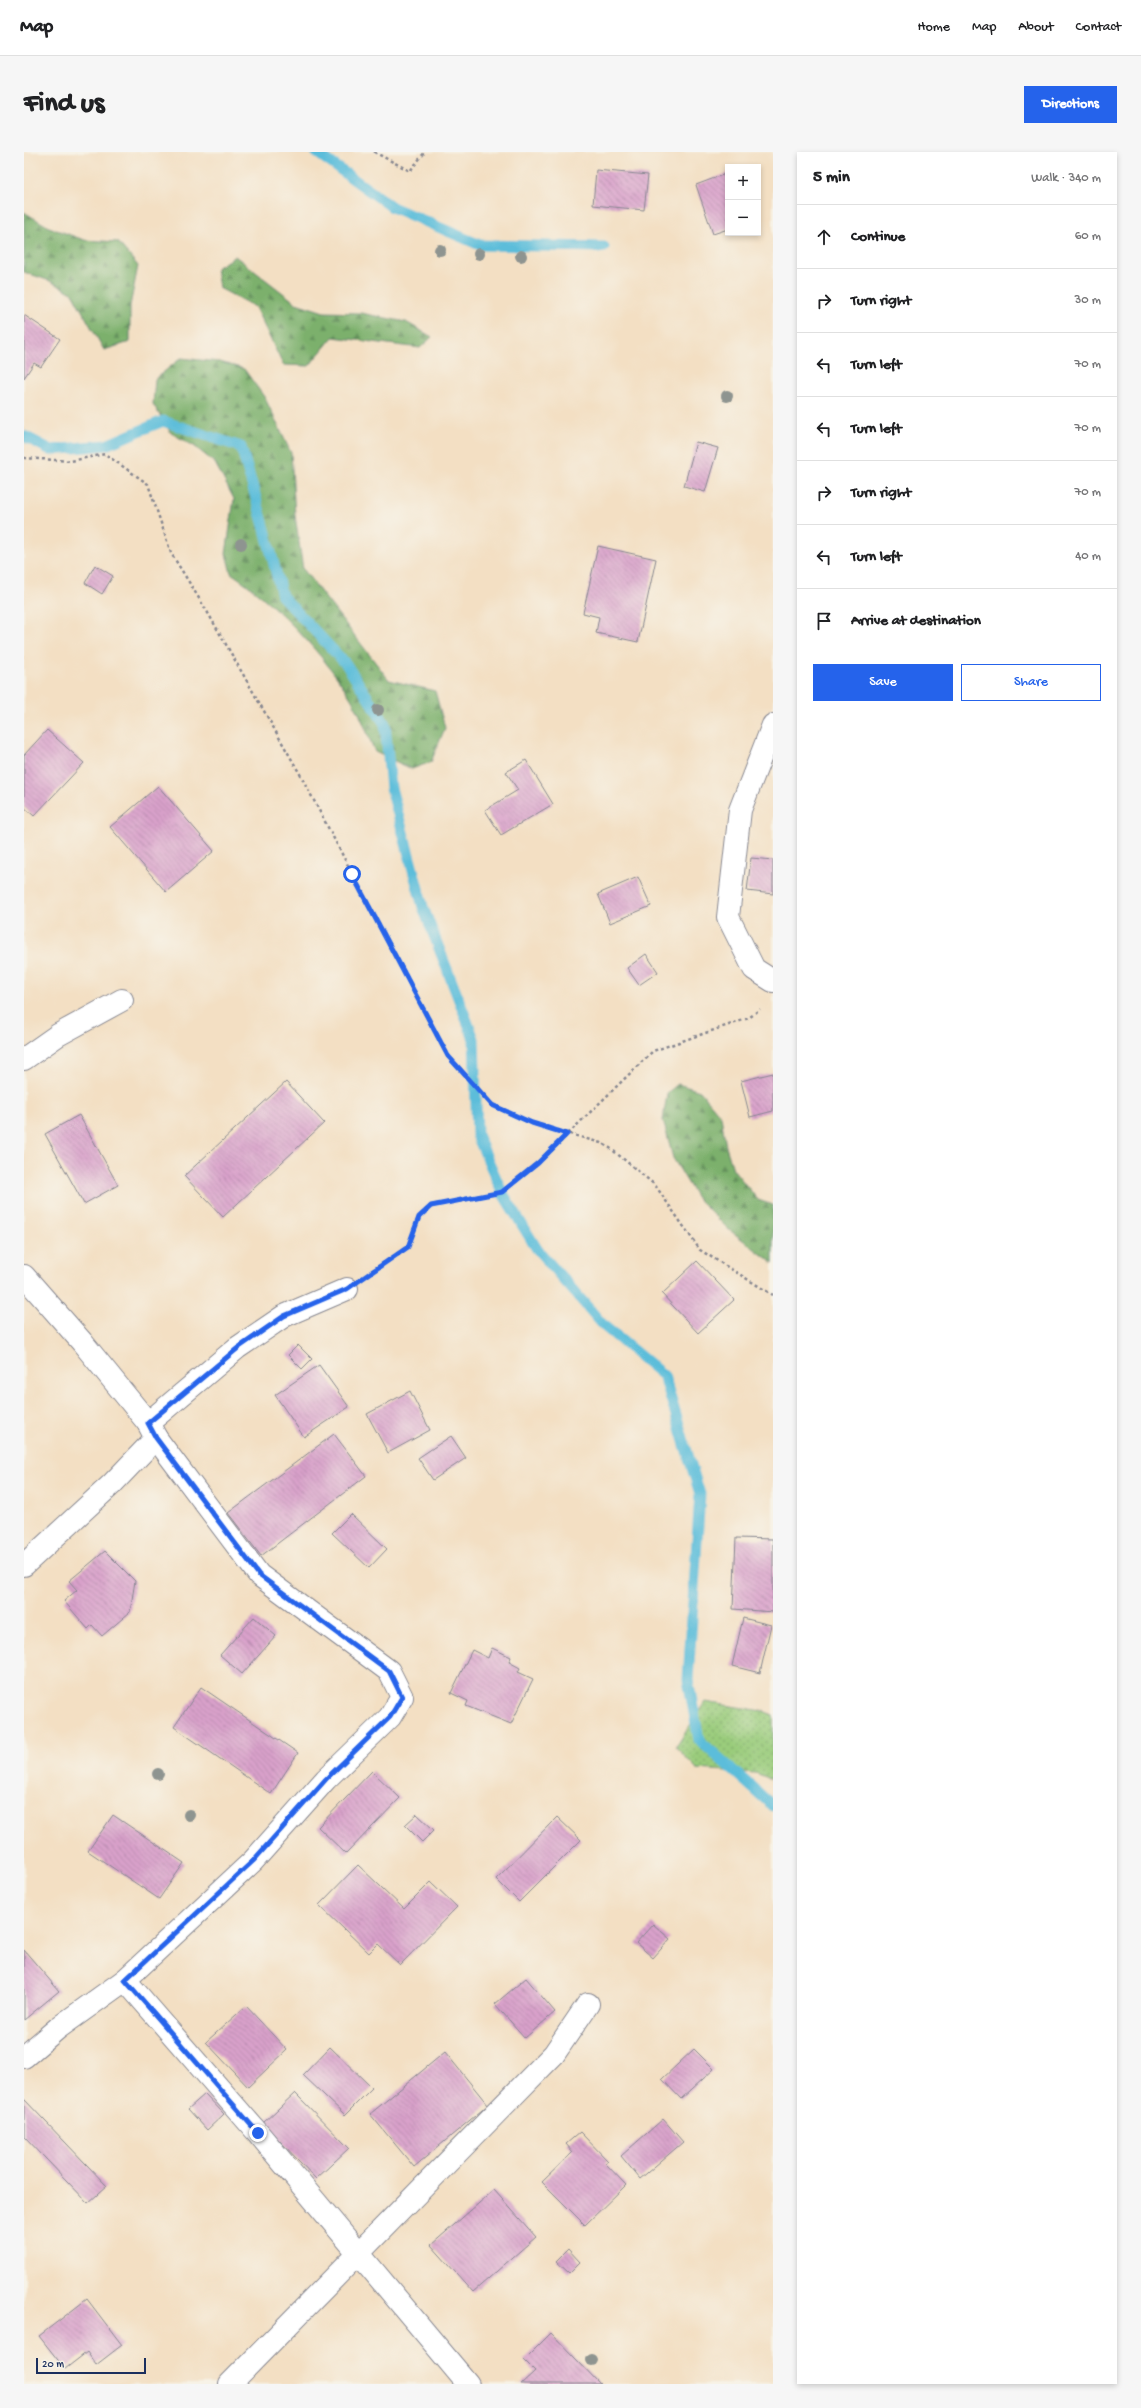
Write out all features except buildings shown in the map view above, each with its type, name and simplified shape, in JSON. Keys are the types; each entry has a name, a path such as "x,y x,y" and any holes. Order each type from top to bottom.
{"street":[{"path":"773,725 740,810 728,917 754,969 773,981"},
{"path":"24,1059 58,1035 122,1000"},
{"path":"24,1276 82,1342 152,1431 259,1575 389,1671 402,1697 390,1717 326,1779 253,1861 125,1980 58,2028 24,2057"},
{"path":"24,1565 112,1484 152,1431 238,1348 284,1316 347,1289"},
{"path":"125,1980 359,2253 468,2384"},
{"path":"230,2384 554,2054 588,2004"}],"path":[{"path":"374,152 410,171 425,152"},
{"path":"24,458 71,461 105,454 148,484 171,553 208,613 300,774 448,1056 492,1105 532,1123 601,1143 610,1148 655,1185 700,1250 773,1295"},
{"path":"347,1289 408,1247 419,1217 431,1206 502,1192 538,1163 653,1052 750,1018 761,1009"}],"green space":[{"path":"24,212 49,227 84,240 118,242 138,266 130,306 130,342 104,350 72,293 50,281 24,272"},
{"path":"235,256 296,303 324,312 361,313 406,322 432,337 420,348 333,337 309,366 283,365 255,307 219,288 216,268"},
{"path":"181,358 220,362 244,369 265,398 291,453 295,515 303,569 389,680 435,691 445,728 431,762 412,769 375,752 356,708 329,667 281,615 264,599 231,573 226,554 234,499 215,463 194,446 171,433 153,404 155,379"},
{"path":"678,1084 700,1091 721,1116 726,1147 733,1169 758,1200 773,1205 773,1263 727,1228 697,1198 673,1158 663,1120 667,1093"},
{"path":"705,1702 763,1711 773,1715 773,1780 756,1773 697,1769 676,1747"}],"waterway":[{"path":"316,152 392,207 480,245 604,247"},
{"path":"24,436 51,450 106,445 163,421 241,447 265,529 282,596 346,664 385,724 391,788 423,907 474,1039 477,1135 502,1192 537,1249 604,1326 664,1376 700,1494 688,1680 699,1740 773,1806"}],"route":[{"path":"258,2133 125,1980 253,1861 326,1779 390,1717 402,1697 389,1671 259,1575 156,1438 148,1423 238,1348 284,1316 347,1289 387,1260 408,1247 419,1217 431,1206 502,1192 538,1163 567,1134 532,1123 492,1105 448,1056 352,874"}]}
